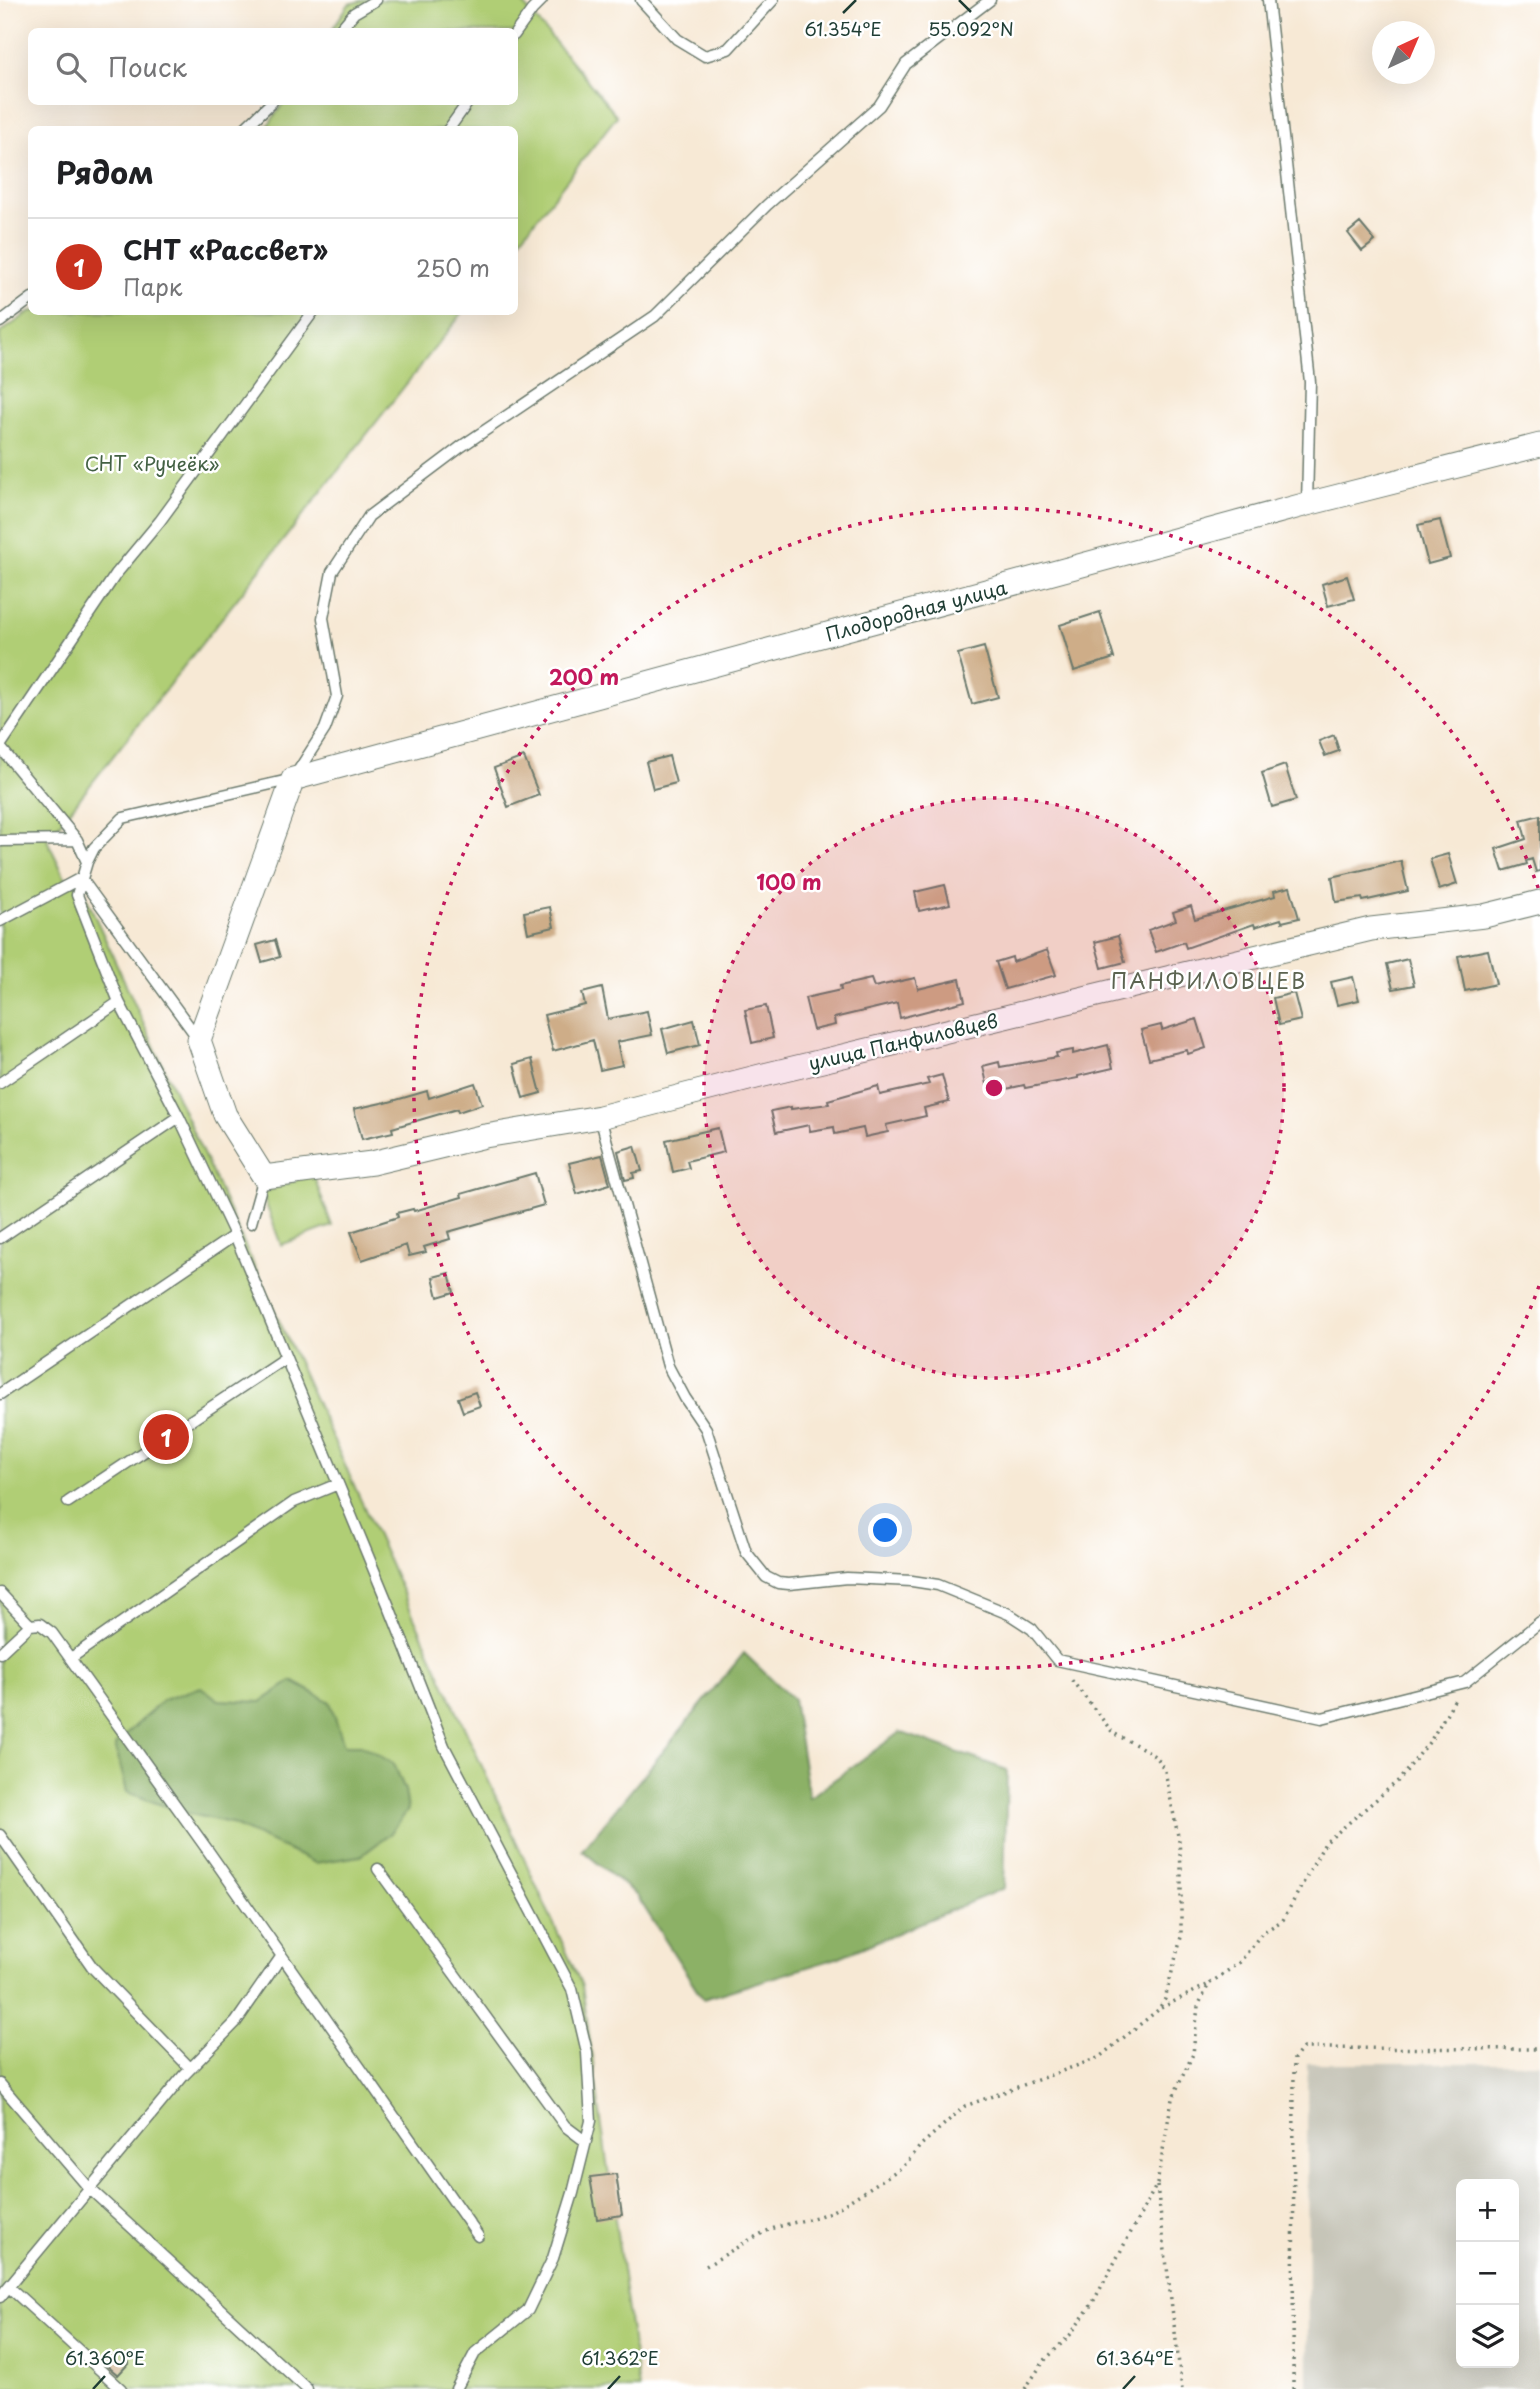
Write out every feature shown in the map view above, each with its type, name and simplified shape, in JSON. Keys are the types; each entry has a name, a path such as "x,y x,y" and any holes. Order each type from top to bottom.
{"street":[{"name":"Плодородная улица","path":"293,779 1307,504 1540,445"},
{"path":"264,1177 225,1115 199,1040 293,779"},
{"name":"улица Панфиловцев","path":"264,1177 372,1163 485,1136 600,1117 777,1071 1371,929 1483,916 1540,902"}],"lane":[{"path":"341,28 354,13 376,0"},
{"path":"518,29 542,0"},
{"path":"640,0 677,39 705,56 728,49 773,0"},
{"path":"456,2389 475,2353 528,2310 553,2258 591,2121 587,2052 572,1989 444,1746 235,1235 179,1117 119,1002 77,895 94,848 123,818 293,779 325,729 337,696 323,618 332,572 369,516 462,446 655,316 767,205 879,106 906,64 990,0"},
{"path":"1268,0 1310,382 1307,504"},
{"path":"247,126 269,105"},
{"path":"451,126 466,105"},
{"path":"0,322 28,301"},
{"path":"87,862 77,840 0,746 116,574 160,521 311,315"},
{"path":"0,841 77,840"},
{"path":"81,878 199,1040"},
{"path":"0,921 81,878"},
{"path":"0,1083 119,1002"},
{"path":"0,1238 179,1117"},
{"path":"600,1117 668,1366 706,1429 746,1552 765,1577 778,1583 789,1584 847,1578 938,1585 1009,1614 1032,1629 1057,1660 1322,1718 1465,1682 1540,1622"},
{"path":"251,1223 264,1177"},
{"path":"0,1394 235,1235"},
{"path":"68,1502 285,1358"},
{"path":"71,1658 293,1502 338,1484"},
{"path":"0,1593 30,1625"},
{"path":"0,1653 30,1625 40,1624 52,1633 201,1840 478,2236"},
{"path":"0,1835 93,1968 190,2068"},
{"path":"378,1870 565,2126 585,2141"},
{"path":"0,2297 190,2068 236,2022 281,1957"},
{"path":"0,2084 89,2188 307,2389"},
{"path":"9,2287 121,2389"}],"path":[{"path":"1057,1660 1104,1724 1124,1741 1148,1751 1158,1759 1165,1771 1179,1841 1181,1937 1166,1999 1158,2010"},
{"path":"706,2266 748,2240 772,2229 828,2214 904,2166 921,2144 965,2106 1098,2058 1158,2010 1209,1984 1240,1962 1262,1933 1283,1920 1325,1843 1399,1780 1432,1740 1465,1682"},
{"path":"1182,2389 1157,2184 1172,2099 1193,2054 1198,2006 1209,1984"},
{"path":"1293,2389 1294,2059 1303,2048 1540,2049"},
{"path":"1025,2389 1044,2361 1070,2335 1092,2304 1157,2184"}],"shaded area":[{"path":"1307,2063 1540,2063 1540,2389 1308,2389"}],"green space":[{"path":"365,0 520,0 617,116 518,242 518,126 268,126 282,105 518,105 518,28 333,28 349,4"},
{"name":"СНТ «Ручеёк»","path":"28,313 461,315 47,840 65,877 82,888 582,1986 639,2389 0,2389 0,333"},
{"path":"313,1174 332,1226 281,1245 262,1193"},
{"path":"744,1653 793,1700 809,1798 900,1732 1007,1770 1004,1888 837,1958 703,1999 637,1896 582,1850"},
{"path":"292,1681 330,1702 344,1745 361,1745 394,1764 405,1790 408,1810 390,1834 361,1856 315,1863 230,1823 178,1811 127,1792 115,1745 163,1700 201,1687 219,1700 261,1702"}],"building":[{"path":"1360,223 1375,241 1362,251 1348,233"},
{"path":"1440,520 1450,558 1428,564 1418,525"},
{"path":"1347,576 1354,599 1328,606 1322,584"},
{"path":"1100,612 1114,658 1074,671 1060,625"},
{"path":"984,647 998,697 972,704 958,654"},
{"path":"1334,735 1339,751 1325,756 1319,741"},
{"path":"669,756 676,783 653,789 646,762"},
{"path":"524,757 539,795 508,807 494,768"},
{"path":"1285,765 1296,800 1272,807 1262,773"},
{"path":"1540,815 1540,871 1536,872 1532,859 1526,861 1527,864 1503,871 1496,849 1526,839 1521,820"},
{"path":"1448,854 1457,884 1439,890 1430,859"},
{"path":"1401,861 1408,891 1363,901 1362,898 1336,902 1332,877"},
{"path":"945,885 950,904 919,911 915,892"},
{"path":"1290,887 1299,918 1282,922 1281,919 1255,927 1254,924 1186,948 1184,942 1156,952 1148,930 1176,920 1173,912 1191,906 1195,919 1275,896 1274,891"},
{"path":"550,907 554,927 528,933 524,912"},
{"path":"1118,936 1125,962 1102,968 1095,942"},
{"path":"275,940 280,957 262,962 257,945"},
{"path":"1047,950 1056,975 1005,989 996,962 1012,957 1013,962"},
{"path":"1488,950 1496,984 1465,991 1458,956"},
{"path":"1408,959 1414,985 1393,989 1387,964"},
{"path":"1353,977 1359,1000 1337,1005 1331,982"},
{"path":"915,978 918,989 960,979 965,1001 900,1018 897,1003 834,1018 835,1025 813,1030 805,998 841,990 840,986 871,979 874,987"},
{"path":"602,988 608,1019 647,1011 652,1035 617,1042 622,1065 600,1070 593,1040 553,1051 544,1015 585,1005 582,993"},
{"path":"1294,993 1301,1020 1279,1025 1273,998"},
{"path":"766,1006 773,1038 752,1043 745,1010"},
{"path":"1197,1019 1206,1048 1188,1054 1187,1050 1149,1059 1141,1030 1161,1025 1162,1030"},
{"path":"694,1020 700,1045 668,1053 662,1029"},
{"path":"1108,1045 1113,1068 1078,1078 989,1093 983,1066 999,1062 1000,1067 1057,1057 1056,1053 1073,1050 1073,1054"},
{"path":"532,1059 541,1093 523,1098 514,1064"},
{"path":"942,1075 949,1102 924,1108 926,1116 886,1125 888,1132 865,1137 863,1128 835,1134 834,1127 810,1131 809,1125 776,1132 771,1111 829,1104 828,1100 878,1086 880,1095 929,1084 927,1079"},
{"path":"475,1083 482,1104 458,1112 457,1109 392,1128 393,1132 362,1139 354,1109 427,1091 429,1098"},
{"path":"718,1128 724,1152 687,1161 689,1168 673,1172 666,1140"},
{"path":"635,1146 642,1171 633,1173 634,1178 625,1180 618,1151"},
{"path":"602,1155 610,1184 577,1194 569,1163"},
{"path":"535,1173 544,1205 448,1232 450,1239 424,1247 426,1252 409,1256 406,1245 362,1260 351,1232 398,1217 397,1213 413,1209 414,1211 462,1197 461,1194"},
{"path":"449,1273 454,1292 438,1297 433,1277"},
{"path":"475,1392 480,1406 463,1412 458,1398"},
{"path":"616,2174 622,2215 597,2219 590,2177"},
{"path":"118,2353 129,2363 118,2375 106,2365"}],"place":[{"name":"СНТ «Рассвет»","path":"166,1437"}],"district":[{"name":"ПАНФИЛОВЦЕВ","path":"1209,980"}]}
